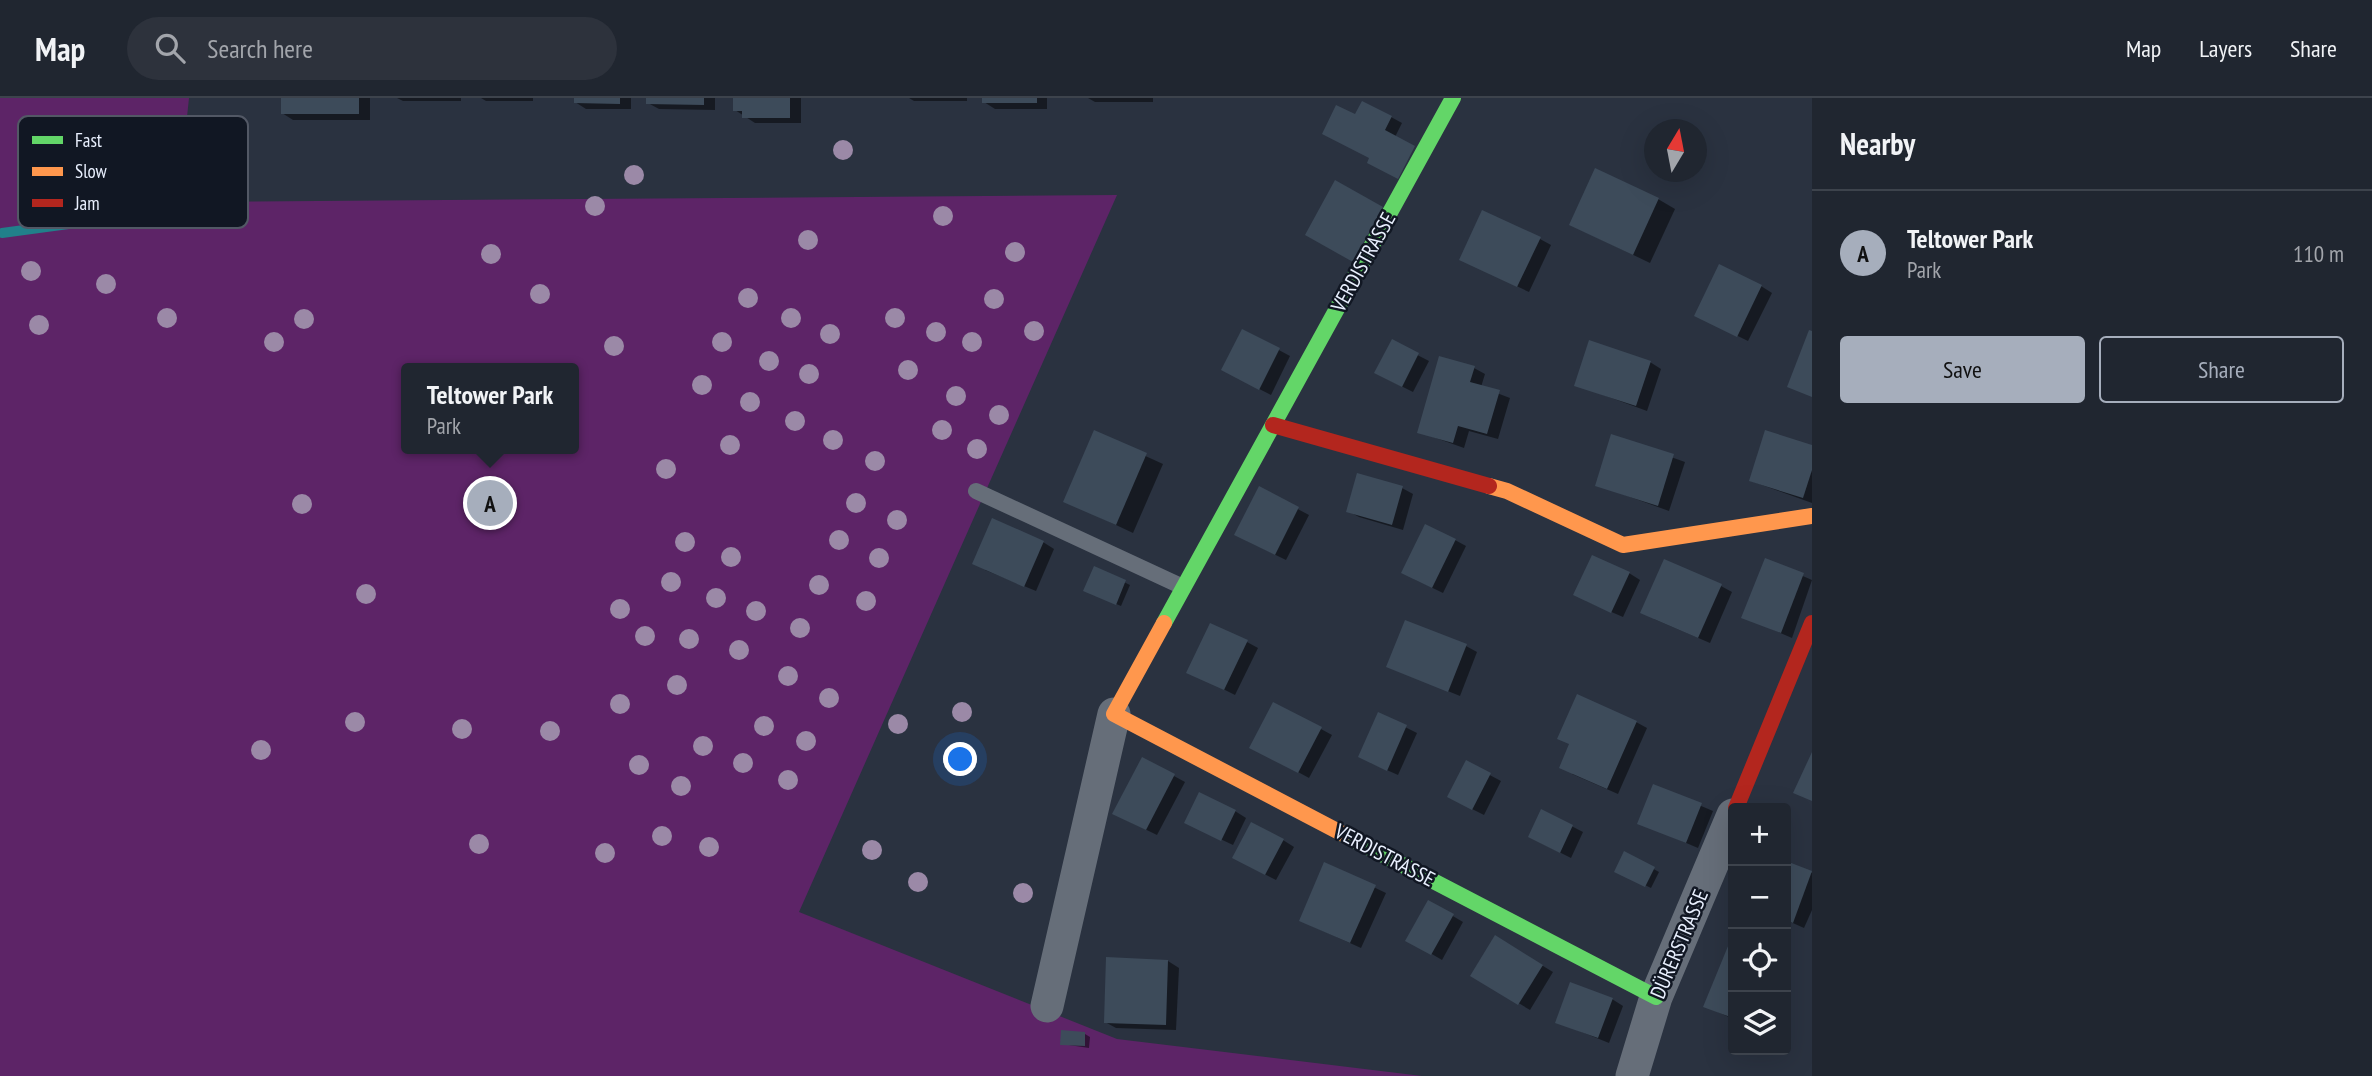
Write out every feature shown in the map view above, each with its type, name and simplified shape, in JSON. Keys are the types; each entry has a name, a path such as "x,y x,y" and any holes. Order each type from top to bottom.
{"street":[{"name":"VERDISTRASSE","path":"1047,1006 1114,714 1453,98"},
{"path":"1273,425 1507,491 1623,545 1812,516"},
{"path":"1738,803 1812,623"},
{"name":"VERDISTRASSE","path":"1114,714 1656,997"},
{"name":"DÜRERSTRASSE","path":"1632,1076 1656,997 1728,827"}],"lane":[{"path":"976,491 1184,587"}],"shaded area":[{"path":"0,98 189,98 187,116 18,116 18,228 248,228 248,201 1117,195 799,912 1117,1039 1422,1076 0,1076"}],"building":[{"path":"281,98 359,98 359,114 281,114"},
{"path":"574,98 620,98 620,104 574,103"},
{"path":"646,98 704,98 704,105 646,104"},
{"path":"733,98 790,98 790,118 742,118 742,111 733,111"},
{"path":"982,98 1037,98 1037,103 982,103"},
{"path":"1362,101 1392,116 1385,130 1415,146 1398,179 1367,163 1369,158 1322,134 1336,105 1355,114"},
{"path":"1595,168 1659,198 1633,255 1569,225"},
{"path":"1335,180 1383,207 1353,262 1305,235"},
{"path":"1482,210 1541,237 1517,287 1459,260"},
{"path":"1719,264 1762,285 1737,337 1694,316"},
{"path":"1242,329 1280,348 1259,390 1221,370"},
{"path":"1809,330 1812,331 1812,397 1787,387"},
{"path":"1392,339 1419,353 1402,387 1374,373"},
{"path":"1589,340 1651,361 1636,406 1574,386"},
{"path":"1439,356 1475,366 1470,382 1500,390 1487,434 1458,426 1453,443 1417,433"},
{"path":"1094,430 1147,453 1116,525 1063,502"},
{"path":"1765,430 1812,445 1812,470 1803,498 1749,481"},
{"path":"1611,434 1674,454 1658,506 1595,486"},
{"path":"1357,473 1403,486 1392,525 1346,512"},
{"path":"1259,486 1299,507 1275,555 1234,535"},
{"path":"992,518 1044,541 1024,587 972,564"},
{"path":"1425,524 1456,539 1432,588 1401,573"},
{"path":"1592,555 1630,572 1611,613 1573,595"},
{"path":"1765,558 1804,573 1781,633 1741,618"},
{"path":"1664,559 1722,584 1698,638 1640,613"},
{"path":"1094,566 1126,580 1116,605 1083,591"},
{"path":"1405,620 1467,644 1448,692 1386,667"},
{"path":"1210,623 1248,640 1224,690 1186,673"},
{"path":"1577,694 1637,721 1607,789 1559,768 1569,744 1557,739"},
{"path":"1273,702 1322,727 1298,773 1249,748"},
{"path":"1378,712 1407,725 1387,771 1358,757"},
{"path":"1812,752 1812,801 1793,793"},
{"path":"1142,757 1175,774 1146,830 1112,814"},
{"path":"1466,760 1491,773 1472,810 1447,797"},
{"path":"1653,784 1702,803 1686,843 1637,824"},
{"path":"1199,792 1236,810 1221,841 1184,823"},
{"path":"1541,809 1573,825 1560,853 1528,837"},
{"path":"1251,822 1284,839 1265,875 1232,858"},
{"path":"1624,851 1655,867 1645,887 1614,872"},
{"path":"1324,862 1376,885 1350,943 1299,921"},
{"path":"1791,863 1812,871 1793,923 1791,922"},
{"path":"1428,900 1454,914 1431,955 1405,941"},
{"path":"1495,935 1543,965 1518,1005 1470,976"},
{"path":"1728,946 1728,1016 1703,1007"},
{"path":"1106,957 1168,960 1166,1025 1104,1023"},
{"path":"1570,982 1613,998 1598,1038 1555,1023"},
{"path":"1061,1030 1085,1032 1085,1046 1060,1045"}],"waterway":[{"path":"2,233 39,228"}],"traffic: fast":[{"path":"1164,623 1453,98"},
{"path":"1343,834 1656,997"}],"traffic: slow":[{"path":"1489,486 1507,491 1623,545 1812,516"},
{"path":"1164,623 1114,714 1343,834"}],"traffic: jam":[{"path":"1273,425 1489,486"},
{"path":"1738,803 1812,623"}],"place":[{"name":"Teltower Park","path":"490,503"}]}
